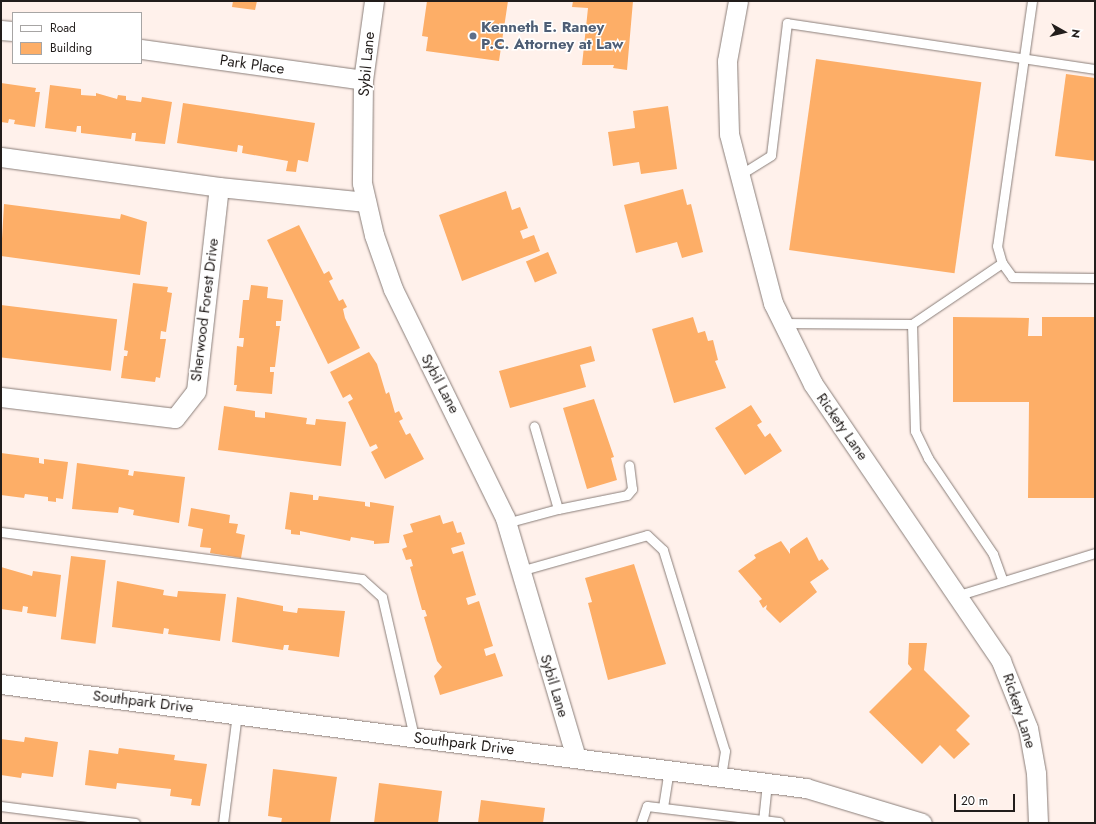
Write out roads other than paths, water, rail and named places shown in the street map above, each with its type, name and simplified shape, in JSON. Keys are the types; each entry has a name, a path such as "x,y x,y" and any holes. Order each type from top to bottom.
{"street":[{"name":"Sybil Lane","path":"374,1 363,80 362,183 366,202 393,289 506,523 576,758"},
{"name":"Rickety Lane","path":"738,1 725,85 729,134 738,176 781,323 819,394 959,595 1001,661 1019,703 1036,773 1038,823"},
{"path":"1,30 12,31"},
{"name":"Park Place","path":"142,49 363,80"},
{"path":"1,157 219,187 366,202"},
{"name":"Sherwood Forest Drive","path":"1,397 175,418 196,391 219,187"},
{"name":"Southpark Drive","path":"1,684 806,788 922,823"}],"lane":[{"path":"1032,1 997,246 1002,263 1012,277 1095,278"},
{"path":"738,176 771,155 787,23 1095,69"},
{"path":"781,323 912,324 1002,263"},
{"path":"912,324 915,431 928,458 993,554 1003,581"},
{"path":"534,426 558,509"},
{"path":"506,523 558,509 627,495 632,489 629,466"},
{"path":"1,532 362,579 382,597 414,737"},
{"path":"520,571 647,535 663,550 725,751 721,777"},
{"path":"959,595 1095,553"},
{"path":"223,823 237,714"},
{"path":"663,807 669,770"},
{"path":"763,821 767,783"},
{"path":"1,806 135,823"},
{"path":"641,823 647,806 779,822"}],"place":[{"name":"Kenneth E. Raney P.C. Attorney at Law","path":"473,36"}]}
